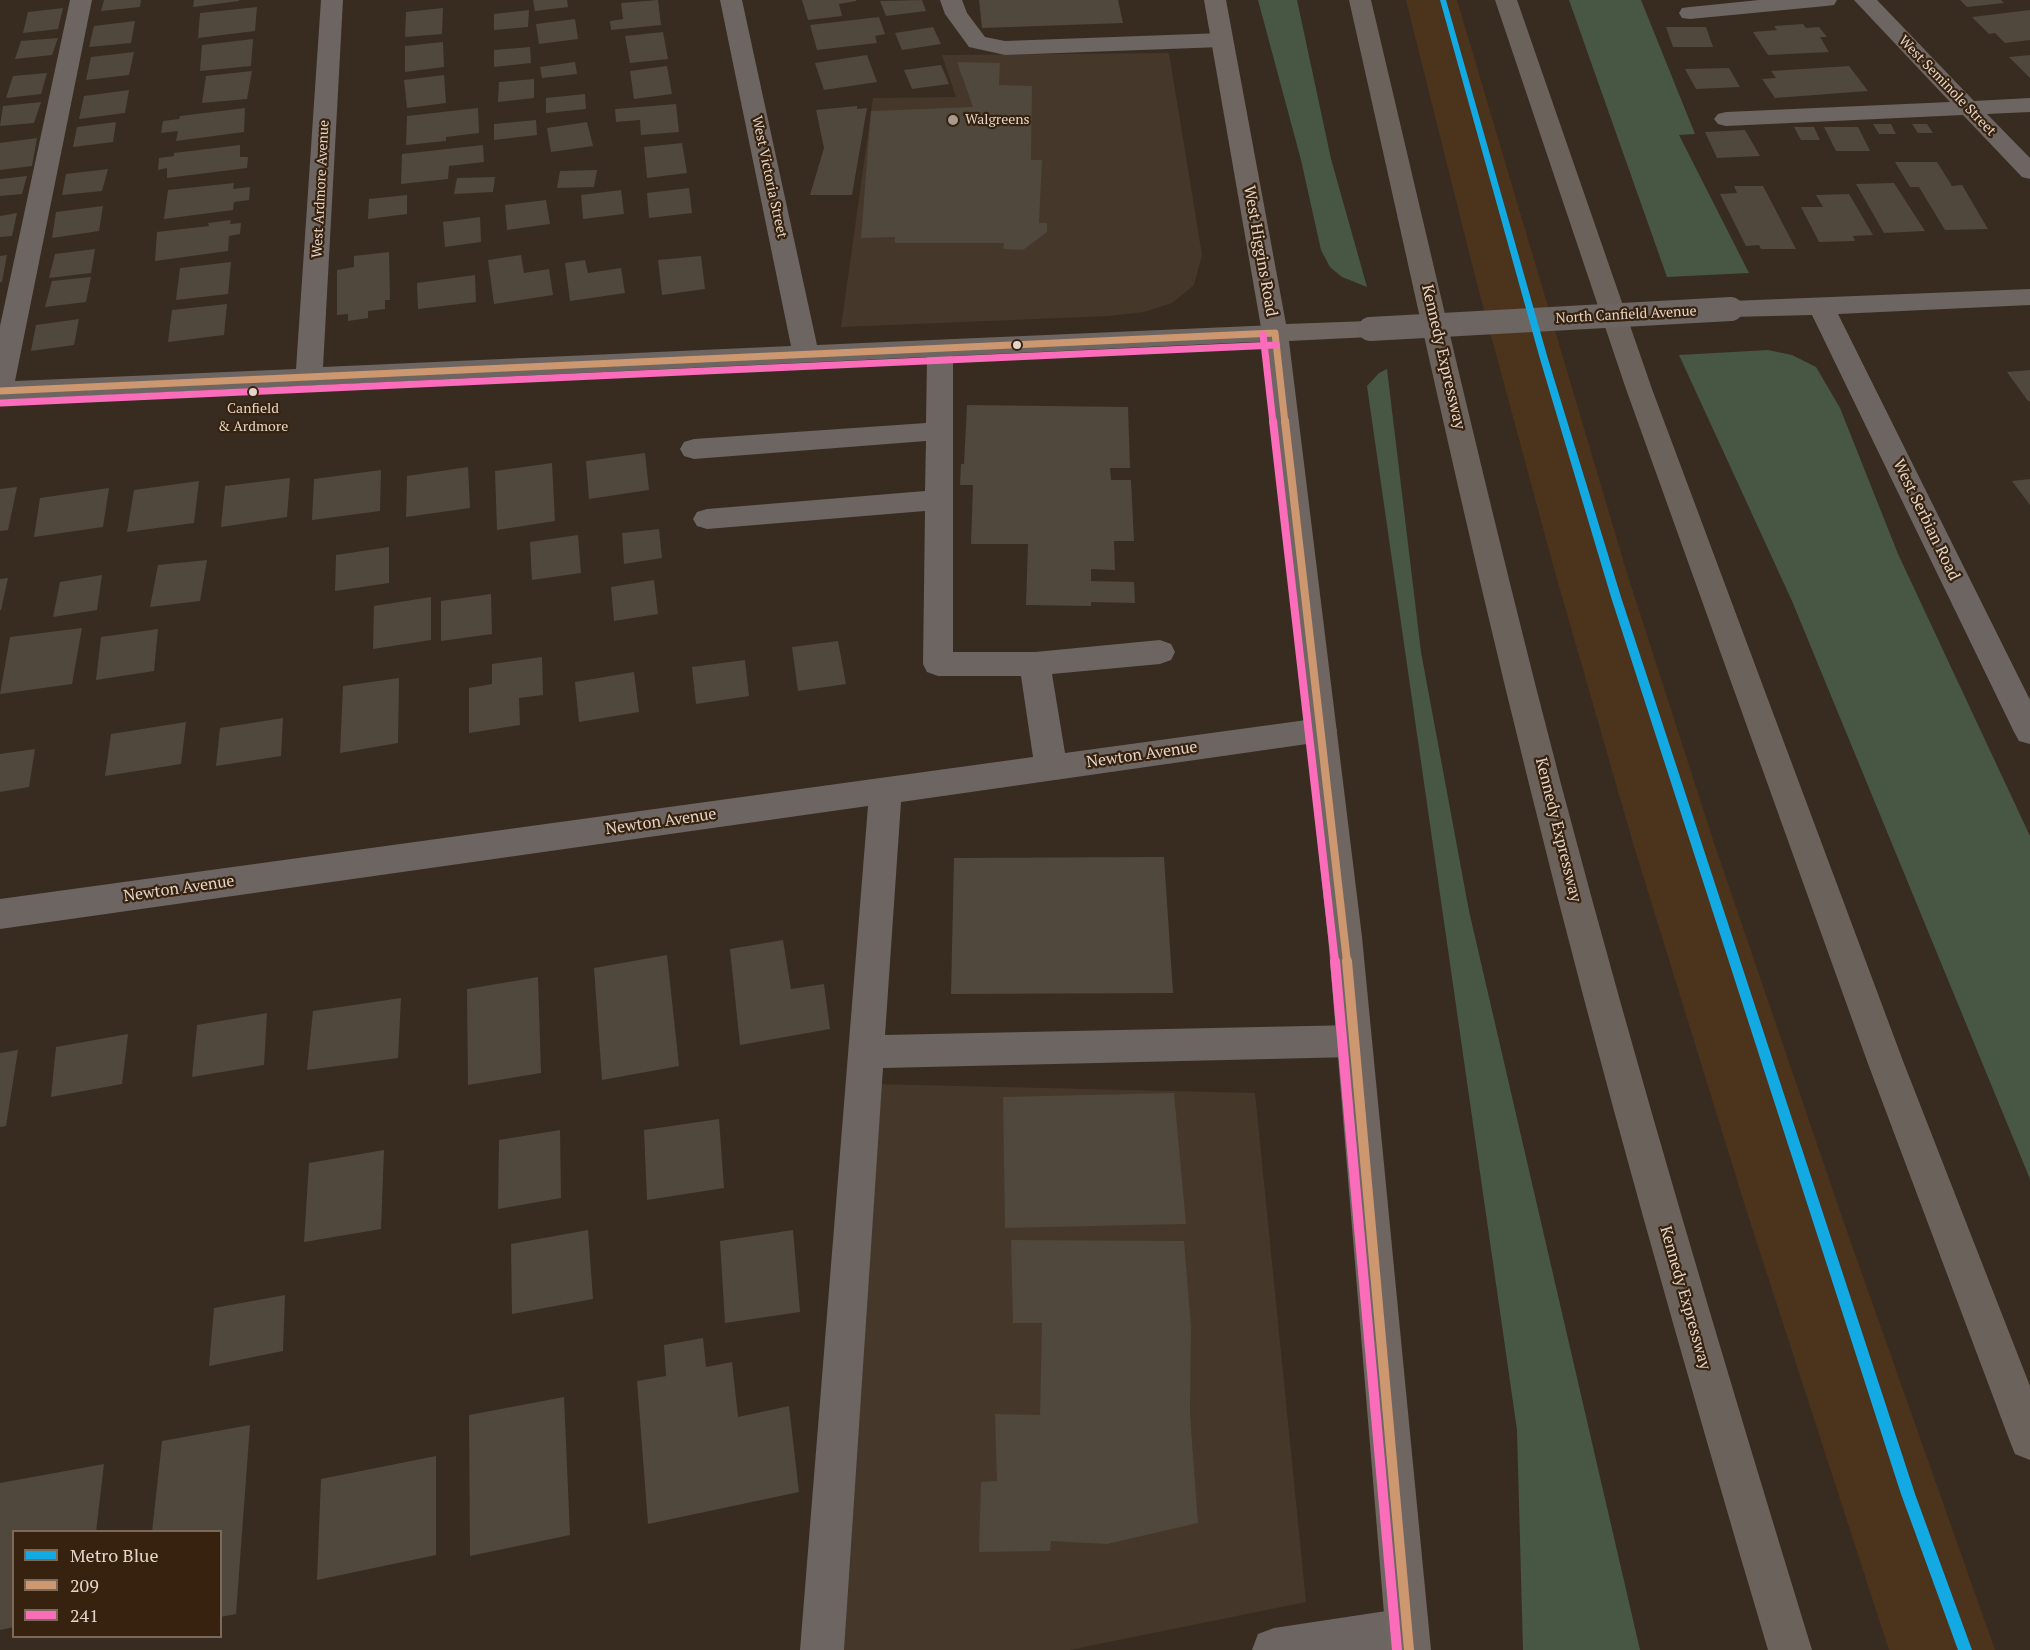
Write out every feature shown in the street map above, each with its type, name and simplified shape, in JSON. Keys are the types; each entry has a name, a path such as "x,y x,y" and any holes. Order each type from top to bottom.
{"highway":[{"name":"Kennedy Expressway","path":"1360,0 1496,581 1572,890 1690,1318 1790,1650"},
{"path":"1506,0 1647,411 1885,1062 2030,1439"}],"main road":[{"name":"West Higgins Road","path":"1215,0 1275,333 1322,730 1345,937 1408,1640"},
{"name":"North Canfield Avenue","path":"1275,333 1370,329"}],"street":[{"path":"0,390 81,0"},
{"name":"West Ardmore Avenue","path":"309,378 332,0"},
{"name":"West Victoria Street","path":"731,0 806,355"},
{"path":"951,0 956,14 977,42 1005,48 1222,40"},
{"path":"1690,13 1826,0"},
{"name":"West Seminole Street","path":"1865,0 2030,172"},
{"path":"1726,119 2030,105"},
{"name":"North Canfield Avenue","path":"1370,329 1731,309 2030,297"},
{"name":"West Serbian Road","path":"1821,307 2030,732"},
{"name":"North Canfield Avenue","path":"0,390 309,378 1275,333"},
{"path":"940,348 938,664 1035,664 1160,652"},
{"path":"694,449 940,431"},
{"path":"706,519 939,500"},
{"path":"1035,664 1051,768"},
{"name":"Newton Avenue","path":"0,914 1322,730"},
{"path":"822,1650 885,791"},
{"path":"866,1052 1354,1041"},
{"path":"1274,1650 1408,1640"}],"shaded area":[{"path":"1406,0 1457,0 1626,570 1713,840 1844,1223 1995,1650 1889,1650 1746,1209 1633,843 1553,565 1475,276"},
{"path":"1169,53 1202,255 1194,285 1172,303 1144,312 1109,316 841,327 873,98 956,97 942,55"},
{"path":"874,1084 1255,1093 1306,1602 1069,1650 844,1650"}],"green space":[{"path":"1258,0 1297,0 1331,159 1367,287 1342,277 1330,267 1321,250 1301,160"},
{"path":"1569,0 1641,0 1695,134 1679,135 1749,273 1667,277"},
{"path":"1768,350 1792,355 1816,367 1840,408 1898,554 2030,836 2030,1179 1792,601 1679,355"},
{"path":"1387,369 1421,652 1469,911 1640,1650 1523,1650 1517,1430 1367,386 1379,373"}],"building":[{"path":"104,0 141,0 140,7 101,11"},
{"path":"194,0 239,0 239,1 193,7"},
{"path":"533,0 567,0 568,7 535,11"},
{"path":"658,0 661,25 611,30 610,21 623,19 621,3"},
{"path":"802,0 856,1 839,4 842,16 808,20"},
{"path":"922,0 926,11 886,16 880,1"},
{"path":"979,0 1118,0 1123,23 982,28"},
{"path":"1960,0 2001,0 2004,3 1967,7"},
{"path":"257,7 255,31 198,38 200,13"},
{"path":"63,8 58,29 23,33 28,12"},
{"path":"443,8 442,34 405,37 406,12"},
{"path":"529,10 528,27 494,30 494,14"},
{"path":"2030,10 2030,40 2005,43 1995,33 1989,34 1972,17"},
{"path":"879,17 885,34 875,36 877,43 817,50 810,25"},
{"path":"575,19 578,39 539,44 536,24"},
{"path":"135,21 131,43 89,47 94,26"},
{"path":"1803,24 1806,28 1819,27 1827,37 1820,37 1829,52 1768,55 1753,32 1777,30 1774,26"},
{"path":"933,27 941,44 902,50 895,33"},
{"path":"1666,27 1706,27 1713,47 1673,47"},
{"path":"663,32 668,59 630,63 625,36"},
{"path":"58,38 52,55 15,59 21,41"},
{"path":"253,39 251,66 200,71 202,45"},
{"path":"443,42 444,67 405,72 405,46"},
{"path":"530,47 531,63 494,67 494,50"},
{"path":"134,52 129,75 86,80 91,57"},
{"path":"867,55 877,82 824,90 815,63"},
{"path":"2030,55 2030,78 2009,57"},
{"path":"575,62 577,74 542,78 540,67"},
{"name":"Walgreens","path":"957,62 1000,63 999,85 1032,86 1031,160 1042,160 1039,223 1047,223 1047,232 1023,250 1003,249 1004,243 895,243 895,237 861,238 871,111 973,107"},
{"path":"941,65 949,84 912,89 904,70"},
{"path":"667,66 672,94 634,99 630,71"},
{"path":"1849,66 1868,91 1775,98 1762,79 1776,78 1771,71"},
{"path":"1729,68 1740,87 1696,89 1685,69"},
{"path":"252,71 247,99 202,103 206,76"},
{"path":"47,73 41,94 6,98 13,76"},
{"path":"444,75 446,103 407,108 404,80"},
{"path":"534,79 534,98 498,102 499,82"},
{"path":"129,90 125,113 79,119 84,96"},
{"path":"585,94 586,109 546,113 546,98"},
{"path":"41,102 34,123 0,126 3,106"},
{"path":"676,104 679,132 641,135 640,120 616,122 615,109"},
{"path":"857,106 857,109 867,108 852,195 810,195 824,148 816,110"},
{"path":"245,108 244,132 176,141 178,131 161,133 163,121 179,119 180,116"},
{"path":"478,108 479,133 446,137 446,141 406,145 407,116"},
{"path":"536,120 537,135 494,140 494,124"},
{"path":"116,122 113,142 73,147 77,127"},
{"path":"587,122 593,146 551,152 547,128"},
{"path":"1873,124 1891,124 1896,134 1879,134"},
{"path":"1912,124 1927,124 1933,133 1918,133"},
{"path":"1794,127 1814,127 1820,140 1801,140"},
{"path":"1824,127 1858,127 1870,151 1836,151"},
{"path":"1745,130 1760,156 1717,158 1705,132"},
{"path":"37,138 32,166 0,170 0,143"},
{"path":"682,143 687,173 647,178 644,147"},
{"path":"240,145 240,157 248,157 247,168 167,178 167,168 158,170 159,158 174,156 174,153"},
{"path":"483,145 484,162 449,166 448,179 401,184 402,154"},
{"path":"1895,162 1937,162 1952,186 1962,185 1988,229 1945,230 1919,187 1910,187"},
{"path":"108,169 102,191 62,195 66,174"},
{"path":"597,170 594,187 557,188 560,171"},
{"path":"27,176 22,194 0,196 0,179"},
{"path":"495,177 493,192 454,194 457,178"},
{"path":"234,183 233,189 250,187 249,200 234,202 233,210 164,219 168,190"},
{"path":"1894,183 1925,231 1884,233 1856,184"},
{"path":"1734,186 1763,186 1796,249 1761,249 1759,245 1746,246 1720,194 1737,193"},
{"path":"689,188 692,213 649,218 647,193"},
{"path":"621,190 624,214 583,219 581,195"},
{"path":"1849,194 1873,235 1853,236 1855,241 1819,242 1801,207 1823,207 1816,195"},
{"path":"407,195 407,214 368,219 369,199"},
{"path":"546,200 550,224 507,230 505,205"},
{"path":"103,206 99,231 52,238 56,212"},
{"path":"17,213 12,236 0,237 0,216"},
{"path":"480,217 481,242 445,247 443,222"},
{"path":"231,220 230,224 241,223 240,234 229,236 228,251 155,261 157,232 209,226 208,223"},
{"path":"95,249 91,273 49,278 55,254"},
{"path":"389,252 390,300 385,300 385,309 368,311 368,318 348,321 348,314 337,315 337,270 354,267 354,256"},
{"path":"7,255 2,282 0,282 0,256"},
{"path":"521,255 524,273 549,269 553,295 494,304 488,260"},
{"path":"701,256 705,289 662,295 658,260"},
{"path":"585,260 588,273 621,268 625,293 570,301 565,263"},
{"path":"231,262 228,294 176,300 180,268"},
{"path":"475,275 476,302 418,309 417,283"},
{"path":"91,277 86,302 45,307 52,281"},
{"path":"227,304 224,335 168,342 172,310"},
{"path":"79,319 74,345 31,351 36,325"},
{"path":"2030,370 2030,401 2028,401 2007,372"},
{"path":"967,405 1128,407 1130,468 1110,468 1111,480 1131,480 1134,541 1114,541 1115,570 1091,569 1091,581 1134,582 1135,603 1091,602 1091,606 1026,605 1028,544 971,544 973,485 960,485 961,464 964,464"},
{"path":"645,453 649,490 589,499 586,461"},
{"path":"552,463 555,521 497,530 495,471"},
{"path":"468,467 470,508 406,517 407,476"},
{"path":"381,470 380,511 312,520 314,479"},
{"path":"290,478 287,517 221,527 225,486"},
{"path":"2030,479 2030,505 2012,481"},
{"path":"199,481 194,523 127,532 134,490"},
{"path":"17,487 8,530 0,531 0,489"},
{"path":"109,488 103,527 34,537 40,498"},
{"path":"659,529 662,558 624,564 622,533"},
{"path":"578,535 581,573 532,580 530,542"},
{"path":"389,547 389,583 335,591 336,555"},
{"path":"207,560 200,601 150,607 158,565"},
{"path":"102,575 97,610 53,617 60,582"},
{"path":"8,578 1,610 0,610 0,579"},
{"path":"654,580 658,614 614,621 611,587"},
{"path":"491,594 492,634 441,641 441,601"},
{"path":"431,597 431,640 373,649 374,606"},
{"path":"82,628 72,684 0,694 10,637"},
{"path":"158,629 154,671 96,680 101,637"},
{"path":"838,641 846,684 798,691 792,647"},
{"path":"542,657 543,695 519,698 520,725 469,733 469,688 492,684 492,664"},
{"path":"745,660 749,696 696,704 692,667"},
{"path":"634,672 639,712 579,722 575,682"},
{"path":"399,678 398,743 340,753 343,686"},
{"path":"283,718 281,756 216,766 220,728"},
{"path":"186,722 181,764 105,776 111,734"},
{"path":"35,749 29,787 0,792 0,754"},
{"path":"1164,857 1173,993 951,994 954,858"},
{"path":"783,940 791,989 824,984 830,1029 740,1045 730,949"},
{"path":"667,955 679,1066 602,1080 594,968"},
{"path":"538,977 541,1073 468,1085 467,989"},
{"path":"401,998 398,1058 307,1070 313,1011"},
{"path":"267,1013 264,1065 192,1077 197,1025"},
{"path":"128,1034 122,1084 51,1097 56,1047"},
{"path":"18,1050 6,1126 0,1127 0,1053"},
{"path":"1174,1093 1186,1224 1005,1228 1003,1097"},
{"path":"719,1119 724,1188 647,1200 644,1130"},
{"path":"560,1130 561,1198 498,1209 499,1140"},
{"path":"384,1150 381,1229 304,1242 309,1163"},
{"path":"588,1230 593,1299 512,1314 511,1244"},
{"path":"793,1230 800,1312 725,1323 720,1241"},
{"path":"1011,1240 1184,1241 1191,1326 1190,1415 1198,1523 1107,1544 1051,1541 1050,1551 979,1552 981,1482 997,1481 995,1414 1040,1415 1042,1323 1013,1323"},
{"path":"285,1295 283,1351 209,1366 214,1308"},
{"path":"703,1338 706,1367 732,1362 738,1417 789,1406 799,1492 648,1524 637,1381 666,1376 664,1345"},
{"path":"564,1397 570,1535 470,1556 469,1415"},
{"path":"250,1425 236,1614 222,1617 222,1530 152,1530 162,1441"},
{"path":"436,1456 436,1555 317,1580 321,1479"},
{"path":"104,1464 96,1530 12,1530 12,1627 0,1630 0,1483"}],"metro line":[{"name":"Blue","path":"1443,0 1544,359 1616,597 1908,1494 1965,1650"}],"transit line":[{"name":"209","path":"1275,333 1345,937 1409,1650"},
{"name":"209","path":"0,391 1275,333"},
{"name":"241","path":"1263,334 1333,938 1397,1650"},
{"name":"241","path":"1,403 1276,345"}],"place":[{"name":"Walgreens","path":"953,120"},
{"name":"Canfield & Ardmore","path":"253,392"}]}
